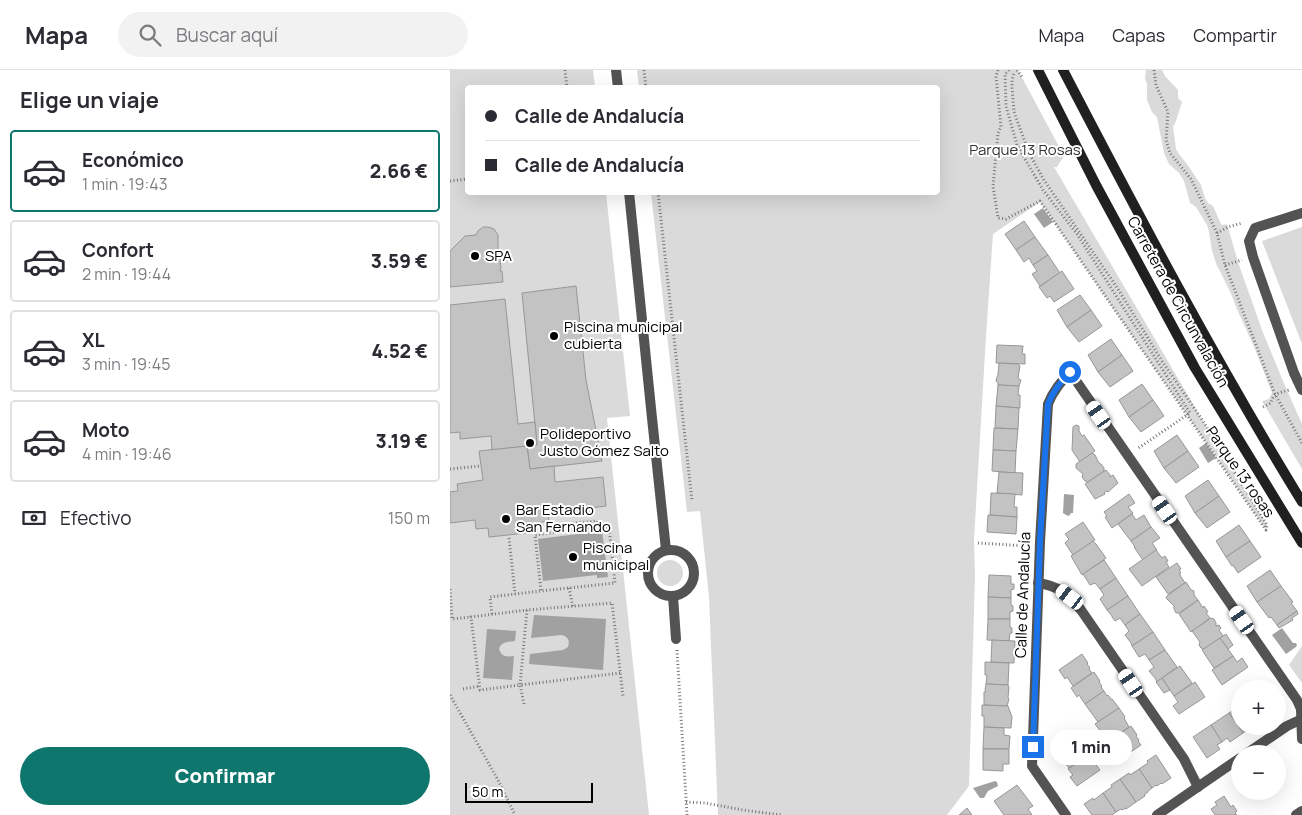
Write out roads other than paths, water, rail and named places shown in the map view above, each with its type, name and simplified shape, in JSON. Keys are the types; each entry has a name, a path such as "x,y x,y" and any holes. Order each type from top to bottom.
{"main road":[{"name":"Carretera de Circunvalación","path":"1038,70 1096,185 1195,368 1302,543"},
{"name":"Carretera de Circunvalación","path":"1063,70 1140,218 1264,439 1302,502"}],"street":[{"path":"616,70 618,85"},
{"path":"629,195 666,550"},
{"path":"1302,213 1255,228 1249,241 1252,257 1294,373 1302,390"},
{"name":"Calle de Andalucía","path":"1066,815 1032,766 1038,583 1048,404 1056,388 1070,372 1297,700 1301,709 1302,719"},
{"path":"666,550 675,550 688,558 694,574 688,588 673,596 658,592 652,587 649,580 649,565 653,558 666,550"},
{"path":"1038,583 1049,584 1059,588 1081,610 1184,759 1198,787"},
{"path":"673,596 676,639"},
{"path":"1259,745 1287,726 1302,719 1302,739"},
{"path":"1157,815 1231,764"},
{"path":"1296,815 1302,811"}],"place":[{"name":"SPA","path":"475,256"},
{"name":"Piscina municipal cubierta","path":"554,336"},
{"name":"Polideportivo Justo Gómez Salto","path":"530,443"},
{"name":"Bar Estadio San Fernando","path":"506,519"},
{"name":"Piscina municipal","path":"573,557"}],"park label":[{"name":"Parque 13 Rosas","path":"1025,150"}]}
